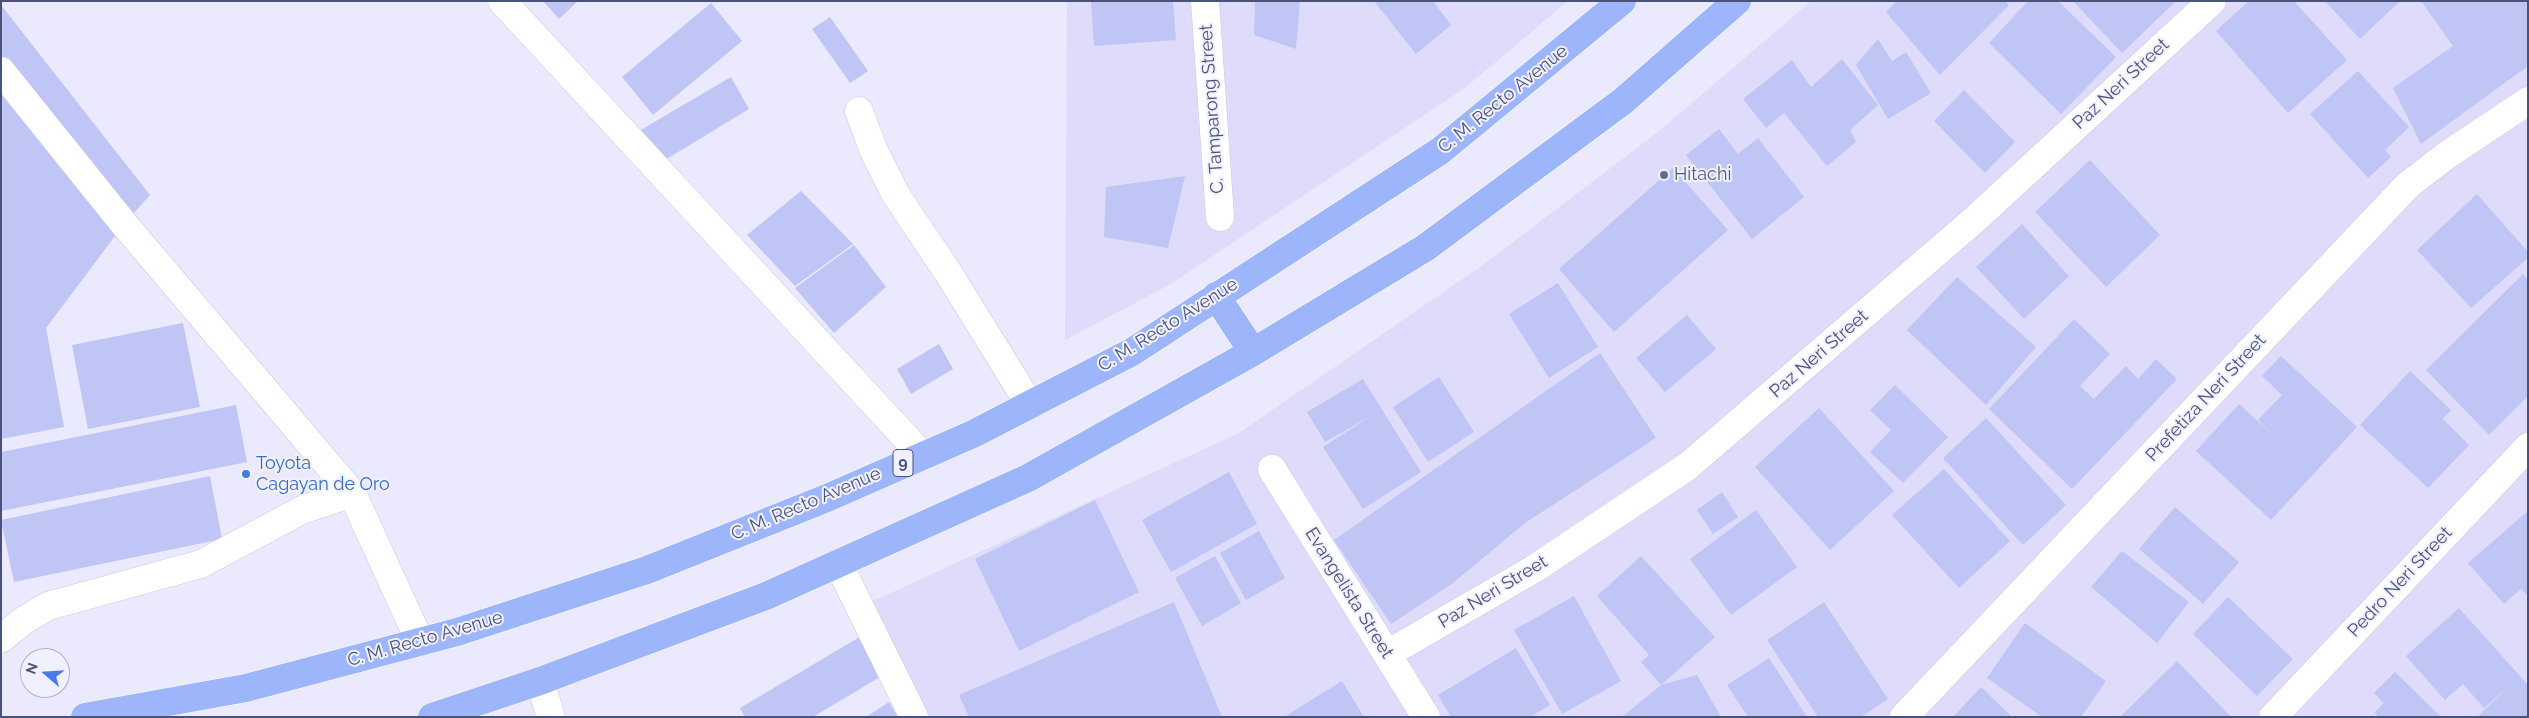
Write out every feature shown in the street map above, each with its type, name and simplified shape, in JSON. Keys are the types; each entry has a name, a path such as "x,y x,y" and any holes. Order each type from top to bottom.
{"highway":[{"name":"C. M. Recto Avenue","path":"85,717 246,688 420,642 647,570 827,498 973,434 1132,352 1440,152 1622,1"},
{"path":"432,717 540,681 766,596 1028,478 1253,352 1425,248 1623,101 1738,1"},
{"path":"1216,296 1253,352"}],"street":[{"path":"502,1 922,455"},
{"name":"C. Tamparong Street","path":"1205,1 1220,217"},
{"name":"Paz Neri Street","path":"1387,654 1534,569 1688,466 1973,221 2212,1"},
{"path":"1,71 124,224 352,493 420,642"},
{"name":"Prefetiza Neri Street","path":"1904,717 2408,185 2447,154 2528,101"},
{"path":"859,111 873,149 896,195 949,274 1030,405"},
{"name":"Pedro Neri Street","path":"2273,717 2528,448"},
{"name":"Evangelista Street","path":"1272,469 1426,717"},
{"path":"1,639 23,621 48,606 202,564 302,510 352,493"},
{"path":"838,563 914,717"},
{"path":"540,681 551,717"}],"shaded area":[{"path":"1067,1 1568,1 1465,88 1171,284 1065,340"},
{"path":"1811,1 2528,1 2528,717 926,717 871,602 1239,433 1480,267 1658,132"}],"building":[{"path":"543,1 578,1 559,19"},
{"path":"1091,1 1173,1 1176,40 1094,46"},
{"path":"1255,1 1300,1 1296,49 1254,35"},
{"path":"1374,1 1433,1 1451,25 1416,54"},
{"path":"1897,1 2005,1 2009,5 1940,75 1886,12"},
{"path":"2028,1 2058,1 2116,57 2061,114 1989,43"},
{"path":"2073,1 2176,1 2122,53"},
{"path":"2249,1 2294,1 2347,60 2288,113 2216,31"},
{"path":"2325,1 2400,1 2360,39"},
{"path":"2421,1 2528,1 2528,66 2421,144 2393,88 2453,46"},
{"path":"711,3 742,41 653,115 622,77"},
{"path":"1,5 150,195 124,224 46,328 64,427 1,439"},
{"path":"830,17 868,71 850,83 812,29"},
{"path":"1878,39 1892,61 1906,52 1931,93 1888,119 1856,65"},
{"path":"1842,59 1878,105 1850,130 1856,142 1827,166 1784,113 1766,128 1743,99 1792,60 1811,87"},
{"path":"2358,71 2409,127 2385,150 2391,157 2368,178 2310,114"},
{"path":"731,77 749,109 660,163 639,131"},
{"path":"1964,90 2015,142 1985,173 1934,121"},
{"path":"1719,129 1738,154 1758,138 1804,197 1752,239 1686,155"},
{"path":"2090,160 2160,235 2106,287 2035,212"},
{"path":"1673,168 1728,230 1614,332 1559,269"},
{"path":"1185,176 1168,248 1104,237 1106,187"},
{"path":"801,191 853,244 795,286 747,235"},
{"path":"2477,194 2528,252 2528,258 2471,308 2417,250"},
{"path":"2022,224 2069,276 2024,319 1976,267"},
{"path":"854,245 886,287 834,333 795,288"},
{"path":"2523,274 2528,280 2528,396 2489,435 2426,370"},
{"path":"1957,277 2036,347 1986,405 1907,330"},
{"path":"1558,283 1598,347 1549,378 1509,314"},
{"path":"1687,315 1716,349 1665,392 1636,358"},
{"path":"2074,319 2110,354 2080,386 2094,399 2126,366 2138,379 2156,359 2177,379 2072,489 1989,409"},
{"path":"183,323 200,407 88,429 72,345"},
{"path":"939,344 953,369 911,394 897,369"},
{"path":"1600,353 1656,438 1525,523 1453,583 1391,624 1334,540"},
{"path":"2281,356 2357,427 2271,520 2196,451 2239,404 2281,442 2258,420 2282,395 2262,376"},
{"path":"2410,371 2451,410 2443,419 2469,445 2428,488 2360,425"},
{"path":"1439,377 1474,432 1428,462 1393,407"},
{"path":"1363,379 1421,472 1363,509 1323,447 1371,416 1325,442 1307,412"},
{"path":"1895,385 1948,437 1903,483 1870,452 1891,430 1870,410"},
{"path":"236,405 247,462 1,511 1,452"},
{"path":"1819,408 1894,491 1830,550 1755,467"},
{"path":"1986,418 2066,505 2023,545 1943,458"},
{"path":"1944,469 2010,541 1959,588 1892,515"},
{"path":"1229,472 1257,524 1171,572 1142,520"},
{"path":"210,476 222,539 14,582 1,520"},
{"path":"1722,492 1738,517 1713,534 1697,510"},
{"path":"1095,500 1139,592 1019,651 975,559"},
{"path":"2175,507 2239,562 2203,604 2139,549"},
{"path":"1756,510 1797,567 1731,615 1690,559"},
{"path":"2528,511 2528,596 2521,589 2504,604 2468,563"},
{"path":"1259,531 1285,578 1246,600 1220,553"},
{"path":"2122,551 2189,602 2157,643 2091,587"},
{"path":"1215,556 1241,603 1202,626 1175,578"},
{"path":"1641,556 1715,637 1661,685 1641,662 1649,655 1597,596"},
{"path":"1574,596 1621,681 1562,714 1514,630"},
{"path":"2228,597 2293,659 2257,696 2193,634"},
{"path":"1174,602 1222,717 969,717 959,695"},
{"path":"1824,602 1888,699 1861,717 1818,717 1767,640"},
{"path":"2459,608 2528,685 2528,717 2477,717 2508,687 2484,708 2463,684 2445,700 2406,656"},
{"path":"2025,623 2106,681 2081,717 2042,717 1987,678"},
{"path":"863,635 885,674 813,717 745,717 740,708"},
{"path":"1516,648 1550,705 1530,717 1451,717 1438,695"},
{"path":"1769,658 1807,717 1748,717 1727,685"},
{"path":"2177,661 2231,717 2120,717"},
{"path":"2395,672 2441,717 2379,717 2374,713 2384,703 2374,693"},
{"path":"1697,675 1721,717 1622,717 1661,685"},
{"path":"1342,681 1364,717 1284,717"},
{"path":"1981,687 2012,717 1953,717"},
{"path":"889,702 898,717 866,717"}],"place":[{"name":"Hitachi","path":"1664,175"},
{"name":"Toyota Cagayan de Oro","path":"246,474"}]}
